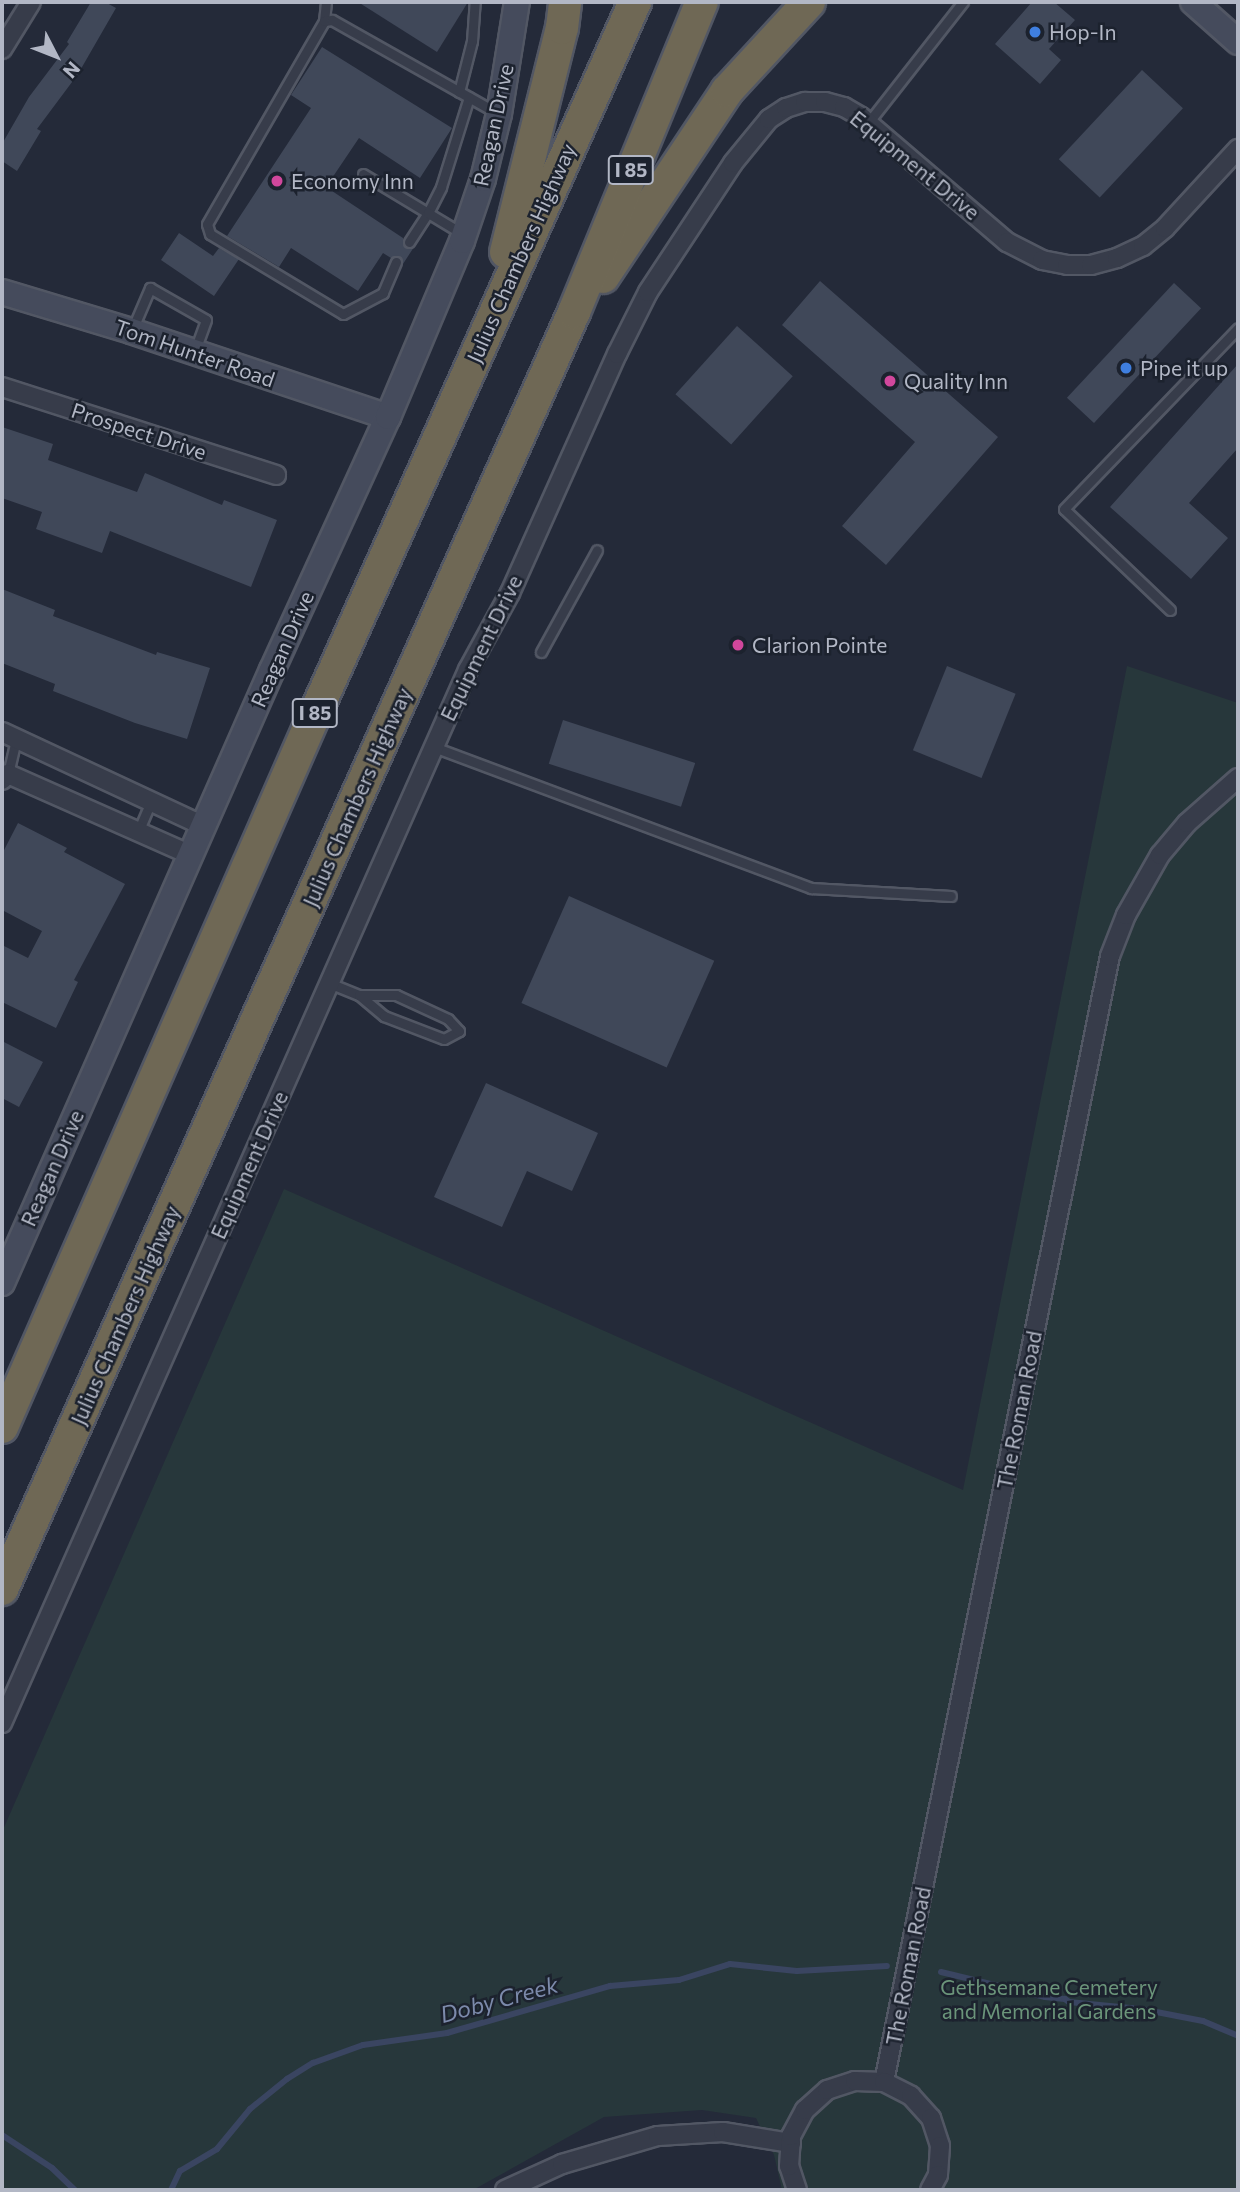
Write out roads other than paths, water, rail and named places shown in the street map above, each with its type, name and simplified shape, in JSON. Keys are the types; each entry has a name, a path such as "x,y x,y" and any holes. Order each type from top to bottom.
{"highway":[{"path":"490,322 527,161 562,28 565,2"},
{"name":"Julius Chambers Highway","path":"2,1427 490,322 635,2"},
{"name":"Julius Chambers Highway","path":"2,1589 562,339 702,2"},
{"path":"562,339 727,91 809,2"}],"street":[{"path":"2,49 31,2"},
{"name":"Reagan Drive","path":"2,1283 387,417 464,235 483,178 499,114 516,2"},
{"path":"1194,2 1238,42"},
{"name":"Equipment Drive","path":"2,1723 468,670 510,593 617,354 655,280 723,178 769,119 786,108 805,102 825,102 844,107 868,123 1007,242 1030,255 1067,265 1104,262 1143,246 1165,228 1238,149"},
{"name":"Tom Hunter Road","path":"2,292 131,331 387,417"},
{"name":"Prospect Drive","path":"2,387 276,475"},
{"path":"9,736 204,826"},
{"path":"5,777 191,855"},
{"name":"The Roman Road","path":"884,2082 1111,956 1126,915 1160,855 1187,822 1238,778"},
{"path":"797,2190 789,2166 791,2143 805,2110 827,2090 855,2081 884,2082 911,2095 931,2118 940,2146 938,2175 930,2190"},
{"path":"505,2190 562,2164 658,2136 723,2132 791,2143"}],"lane":[{"path":"326,2 324,21 208,224 210,234 343,314 383,293 396,262"},
{"path":"459,92 472,41 475,2"},
{"path":"868,123 963,2"},
{"path":"324,21 332,20 499,114"},
{"path":"409,242 441,187 469,97"},
{"path":"363,174 464,235"},
{"path":"131,331 150,288 206,320 195,353"},
{"path":"1170,610 1064,509 1238,328"},
{"path":"541,652 597,550"},
{"path":"5,777 9,736"},
{"path":"434,747 811,888 951,896"},
{"path":"138,832 151,801"},
{"path":"329,983 359,995 384,1016 444,1039 460,1031 448,1019 396,995 359,995"}],"waterway":[{"name":"Doby Creek","path":"171,2190 180,2171 217,2149 250,2109 287,2079 313,2063 363,2045 447,2033 610,1986 679,1980 730,1964 797,1971 887,1966"},
{"name":"Doby Creek","path":"941,1972 1069,2002 1141,2009 1203,2021 1238,2036"},
{"path":"2,2135 52,2168 75,2190"}],"place":[{"name":"Hop-In","path":"1035,32"},
{"name":"Economy Inn","path":"277,181"},
{"name":"Pipe it up","path":"1126,368"},
{"name":"Quality Inn","path":"890,381"},
{"name":"Clarion Pointe","path":"738,645"}],"park label":[{"name":"Gethsemane Cemetery and Memorial Gardens","path":"1049,1999"}]}
